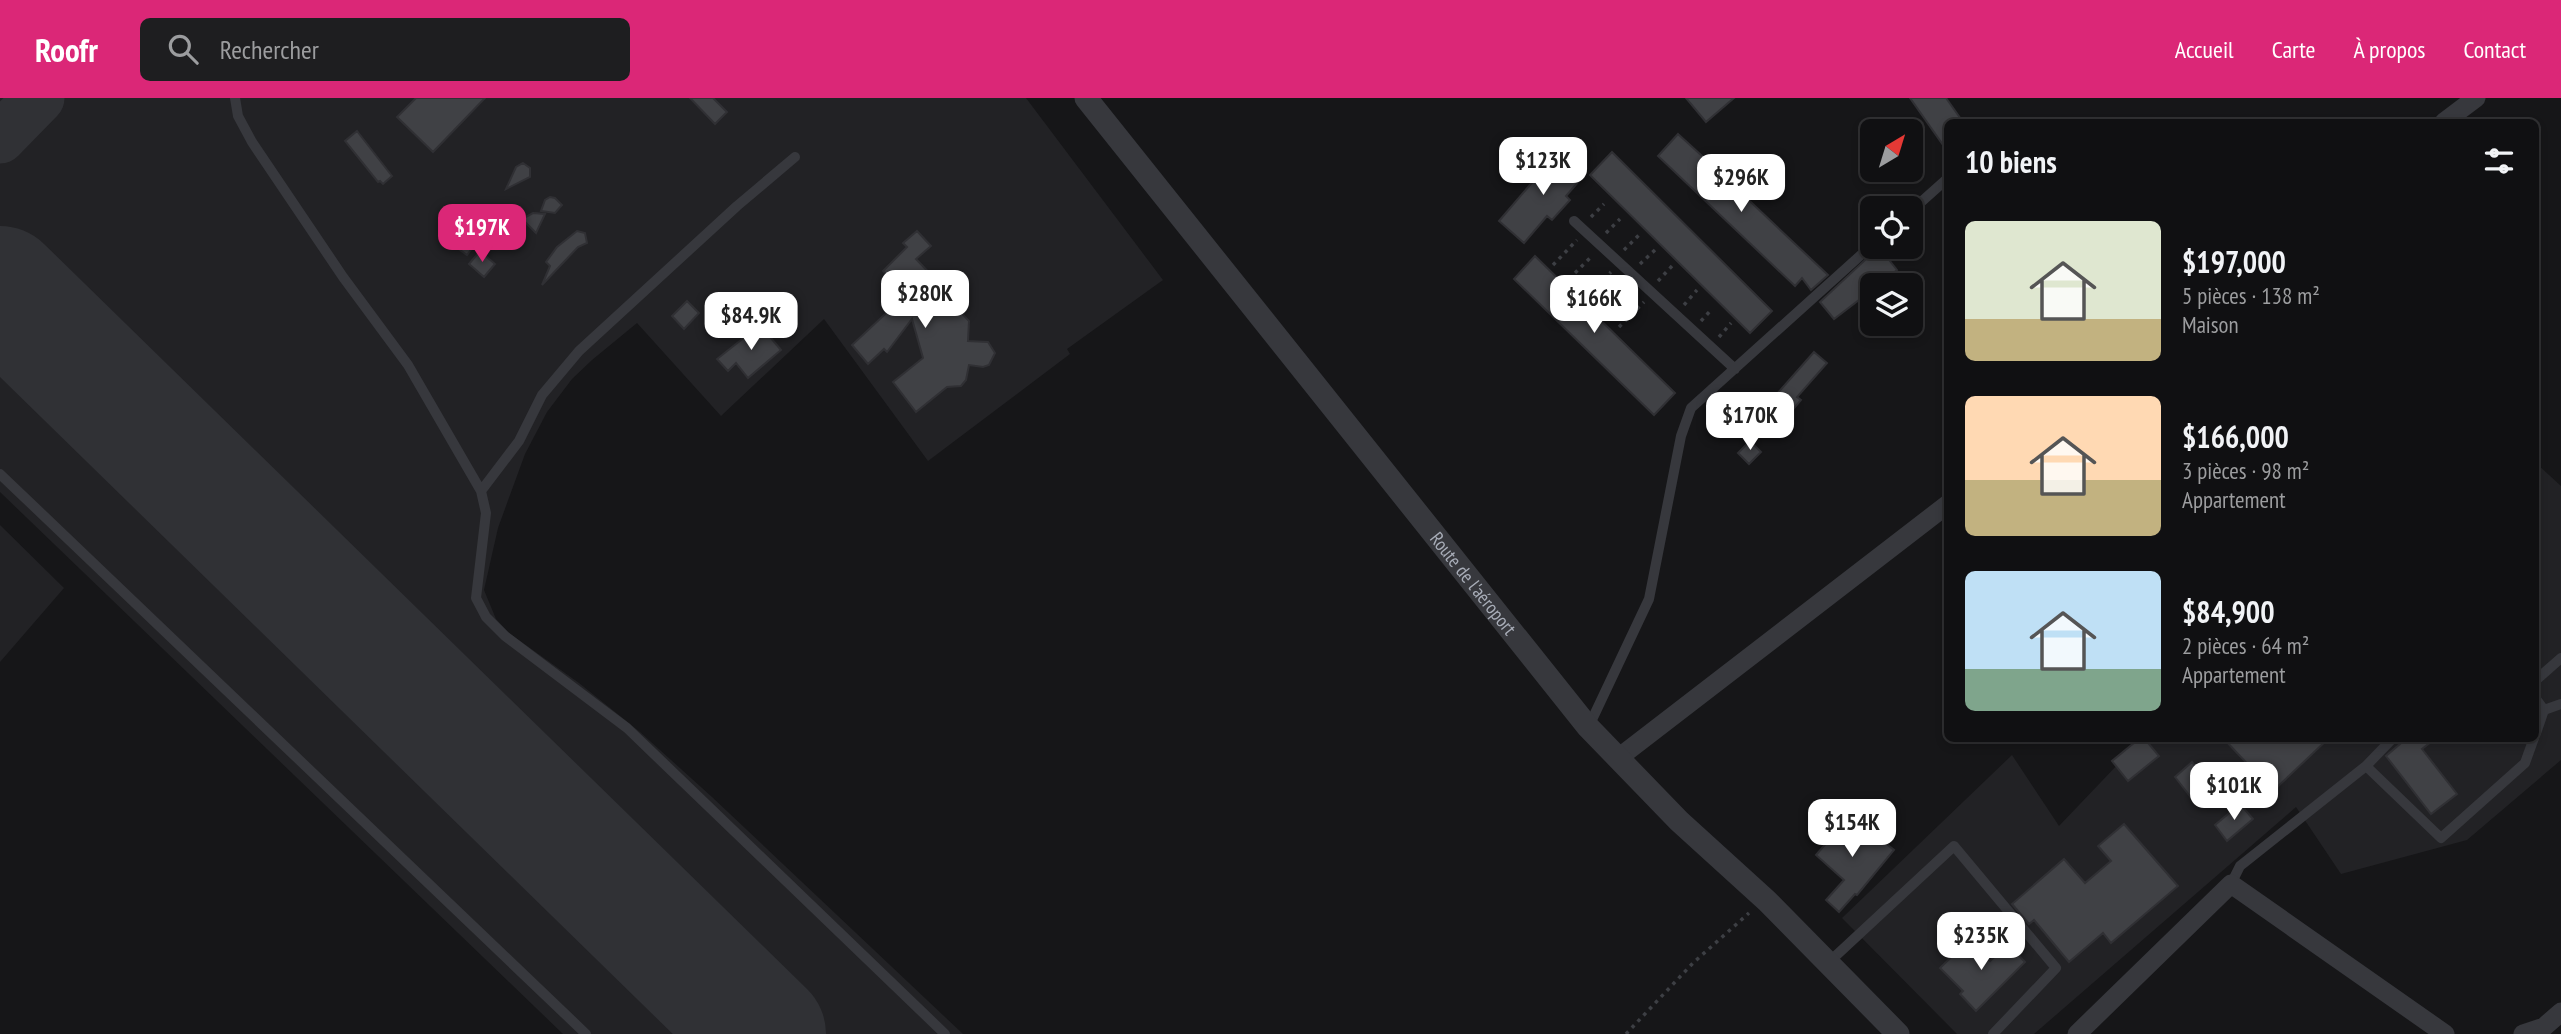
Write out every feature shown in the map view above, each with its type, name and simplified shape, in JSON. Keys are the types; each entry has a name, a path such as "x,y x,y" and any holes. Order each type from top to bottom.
{"street":[{"name":"Route de l'aéroport","path":"1086,98 1588,727 1679,821 1767,901 1898,1034"},
{"path":"2448,119 2476,98"},
{"path":"1617,759 1944,507"},
{"path":"2077,1034 2231,884 2445,1034"},
{"path":"2523,1034 2544,1027 2561,1012"}],"lane":[{"path":"235,98 238,116 252,142 342,278 408,366 481,491 486,513 476,598 486,617 505,636 626,728 945,1034"},
{"path":"481,491 519,441 542,395 579,351 795,156"},
{"path":"1923,200 1944,182"},
{"path":"1580,226 1735,369"},
{"path":"1588,727 1649,599 1681,436 1691,408 1860,256"},
{"path":"0,474 586,1034"},
{"path":"2539,677 2561,658"},
{"path":"2539,703 2544,710"},
{"path":"2544,710 2561,704"},
{"path":"2539,724 2544,710"},
{"path":"2231,884 2240,866 2365,766 2389,742"},
{"path":"2365,766 2441,838 2525,763 2533,742"},
{"path":"1828,963 1954,846 2056,968 1993,1034"}],"path":[{"path":"1553,265 1580,226 1604,204"},
{"path":"1569,279 1620,219"},
{"path":"1585,297 1639,235"},
{"path":"1601,313 1655,250"},
{"path":"1619,327 1672,266"},
{"path":"1675,314 1697,290"},
{"path":"1626,1034 1693,963 1767,901"}],"shaded area":[{"path":"0,98 1026,98 1163,280 1067,349 1070,354 928,461 824,319 721,416 637,323 572,379 547,412 525,454 498,528 484,590 496,619 509,633 579,683 640,732 963,1034 563,1034 0,492"},
{"path":"2539,466 2561,486 2561,760 2467,840 2341,874 2296,807 2034,1034 1957,1034 1842,918 2012,755 2059,826 2139,742 2539,742"},
{"path":"0,525 64,588 0,662"}],"building":[{"path":"416,98 485,98 433,152 397,117"},
{"path":"690,98 713,98 727,112 715,124"},
{"path":"1686,98 1734,98 1706,122"},
{"path":"1910,98 1946,98 1961,119 1944,119 1944,146"},
{"path":"357,131 392,176 383,184 378,182 345,141"},
{"path":"1678,134 1828,275 1811,290 1802,278 1795,286 1658,156"},
{"path":"1560,150 1586,173 1566,196 1570,200 1552,220 1547,216 1524,243 1499,221"},
{"path":"1612,152 1772,311 1750,333 1590,175"},
{"path":"523,163 530,168 530,177 506,189 516,167"},
{"path":"550,197 562,205 555,213 541,211 545,200"},
{"path":"533,213 545,214 536,233 522,219"},
{"path":"458,229 476,243 467,255 449,242"},
{"path":"577,231 585,233 587,243 578,247 542,285 550,266 546,262 557,247"},
{"path":"917,231 931,246 916,259 936,280 943,273 956,290 947,297 969,321 968,341 988,342 995,353 989,365 969,365 966,380 961,386 947,387 916,412 893,382 923,358 912,319 887,352 884,349 868,364 852,345 896,304 893,301 902,292 883,271 907,247 903,243"},
{"path":"480,251 495,264 484,277 469,264"},
{"path":"1535,256 1675,393 1654,415 1514,279"},
{"path":"1866,259 1888,259 1897,270 1893,273 1860,273 1860,299 1834,319 1820,302"},
{"path":"687,301 699,313 684,329 672,316"},
{"path":"760,325 781,350 748,378 736,363 728,371 717,359"},
{"path":"1814,352 1827,363 1797,397 1801,400 1790,413 1786,409 1781,415 1768,404"},
{"path":"1750,441 1761,452 1749,464 1738,453"},
{"path":"2135,742 2147,742 2159,756 2128,781 2112,761"},
{"path":"2227,742 2325,742 2273,791"},
{"path":"2402,742 2431,742 2422,749 2457,794 2431,814 2386,756"},
{"path":"2192,762 2211,785 2193,800 2175,777"},
{"path":"2240,804 2253,819 2227,841 2215,825"},
{"path":"1862,819 1894,850 1857,895 1855,894 1839,912 1826,900 1844,880 1816,855 1829,840 1820,832 1831,820 1847,834"},
{"path":"2124,824 2178,886 2111,943 2103,933 2069,962 2034,920 2029,924 2012,904 2064,859 2085,883 2111,861 2098,846"},
{"path":"1969,940 1990,961 2008,944 2025,962 1976,1011 1960,994 1963,991 1940,968"}],"taxiway":[{"path":"0,138 39,98"}],"runway":[{"path":"0,289 763,1034"}]}
